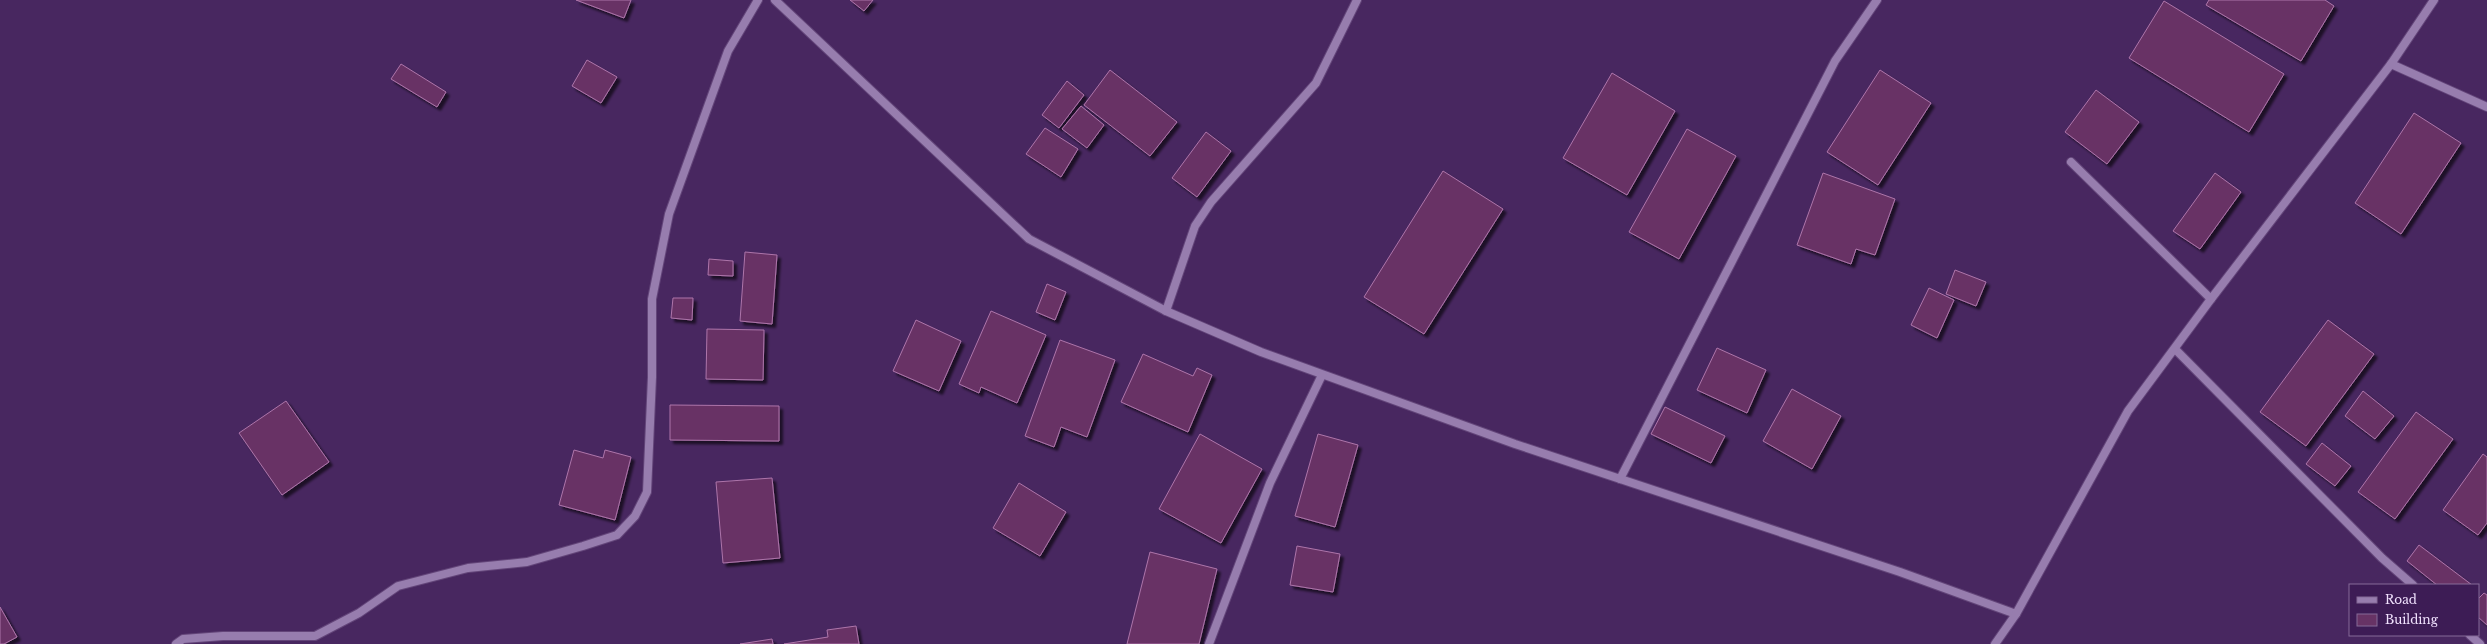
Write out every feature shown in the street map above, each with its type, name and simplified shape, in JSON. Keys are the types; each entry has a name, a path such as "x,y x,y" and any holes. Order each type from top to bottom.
{"street":[{"path":"176,644 183,639 223,636 315,636 359,613 398,586 468,568 527,562 583,546 617,535 635,516 647,492 652,377 652,299 669,214 728,51 758,0"},
{"path":"775,0 1029,239 1166,311 1260,352 1514,444 1892,569 2016,614"},
{"path":"1166,311 1195,226 1211,202 1316,83 1357,0"},
{"path":"1620,479 1835,61 1877,0"},
{"path":"1995,644 2016,614 2128,411 2175,349 2210,298 2390,64 2434,0"},
{"path":"2390,64 2487,107"},
{"path":"2071,162 2210,298"},
{"path":"2175,349 2382,558 2412,584"},
{"path":"1209,644 1270,483 1322,375"},
{"path":"2471,636 2480,644"}],"building":[{"path":"576,0 631,0 624,18"},
{"path":"850,0 873,0 864,11"},
{"path":"2209,0 2325,0 2334,6 2301,61 2206,5"},
{"path":"2164,1 2284,74 2249,132 2129,58"},
{"path":"587,60 617,77 601,103 572,86"},
{"path":"401,64 446,92 437,107 391,79"},
{"path":"1110,70 1177,122 1150,156 1084,105"},
{"path":"1880,70 1931,103 1878,185 1827,152"},
{"path":"1612,73 1675,111 1627,195 1563,158"},
{"path":"1067,81 1084,95 1059,128 1042,115"},
{"path":"2096,90 2139,122 2107,164 2065,132"},
{"path":"1081,106 1104,125 1087,148 1062,129"},
{"path":"2414,113 2461,143 2401,234 2355,203"},
{"path":"1045,128 1078,149 1061,177 1026,154"},
{"path":"1687,129 1736,156 1679,259 1629,232"},
{"path":"1206,132 1231,151 1197,197 1172,178"},
{"path":"1443,171 1503,209 1424,334 1364,297"},
{"path":"1823,173 1895,199 1875,255 1856,249 1851,264 1797,245"},
{"path":"2215,173 2241,192 2200,249 2173,231"},
{"path":"745,252 777,255 772,324 740,321"},
{"path":"709,259 733,261 733,276 708,275"},
{"path":"1955,270 1986,282 1976,306 1946,294"},
{"path":"1047,284 1066,292 1055,320 1036,312"},
{"path":"1929,288 1954,300 1937,338 1911,325"},
{"path":"673,298 693,298 692,320 671,318"},
{"path":"991,311 1046,335 1017,403 981,387 979,393 959,384"},
{"path":"916,320 961,341 939,391 893,371"},
{"path":"2328,320 2374,354 2306,446 2260,412"},
{"path":"707,329 764,330 763,380 706,379"},
{"path":"1060,340 1115,360 1087,437 1061,427 1054,447 1025,436"},
{"path":"1717,348 1766,370 1747,413 1697,390"},
{"path":"1143,354 1193,376 1197,368 1212,375 1188,432 1121,402"},
{"path":"1792,389 1841,416 1812,469 1763,441"},
{"path":"2363,391 2394,416 2375,439 2345,416"},
{"path":"286,401 329,462 282,495 239,433"},
{"path":"670,405 779,406 779,441 670,440"},
{"path":"1665,407 1725,436 1711,463 1651,434"},
{"path":"2416,412 2453,439 2395,519 2358,492"},
{"path":"1200,434 1262,469 1221,543 1159,509"},
{"path":"1318,434 1358,445 1335,527 1295,516"},
{"path":"2322,443 2351,466 2335,486 2306,464"},
{"path":"574,450 603,458 605,450 631,457 615,520 559,505"},
{"path":"2483,454 2487,457 2487,523 2478,535 2443,510"},
{"path":"772,478 780,558 723,563 716,482"},
{"path":"1019,483 1066,512 1040,556 993,528"},
{"path":"2419,545 2471,584 2436,584 2407,561"},
{"path":"1297,546 1340,554 1333,592 1290,585"},
{"path":"1150,552 1217,569 1199,644 1127,644"},
{"path":"2484,593 2487,595 2487,625 2479,618 2479,598"},
{"path":"0,607 17,637 4,644 0,644"},
{"path":"856,626 859,644 784,644 828,637 827,630"},
{"path":"772,639 773,644 740,644"}]}
